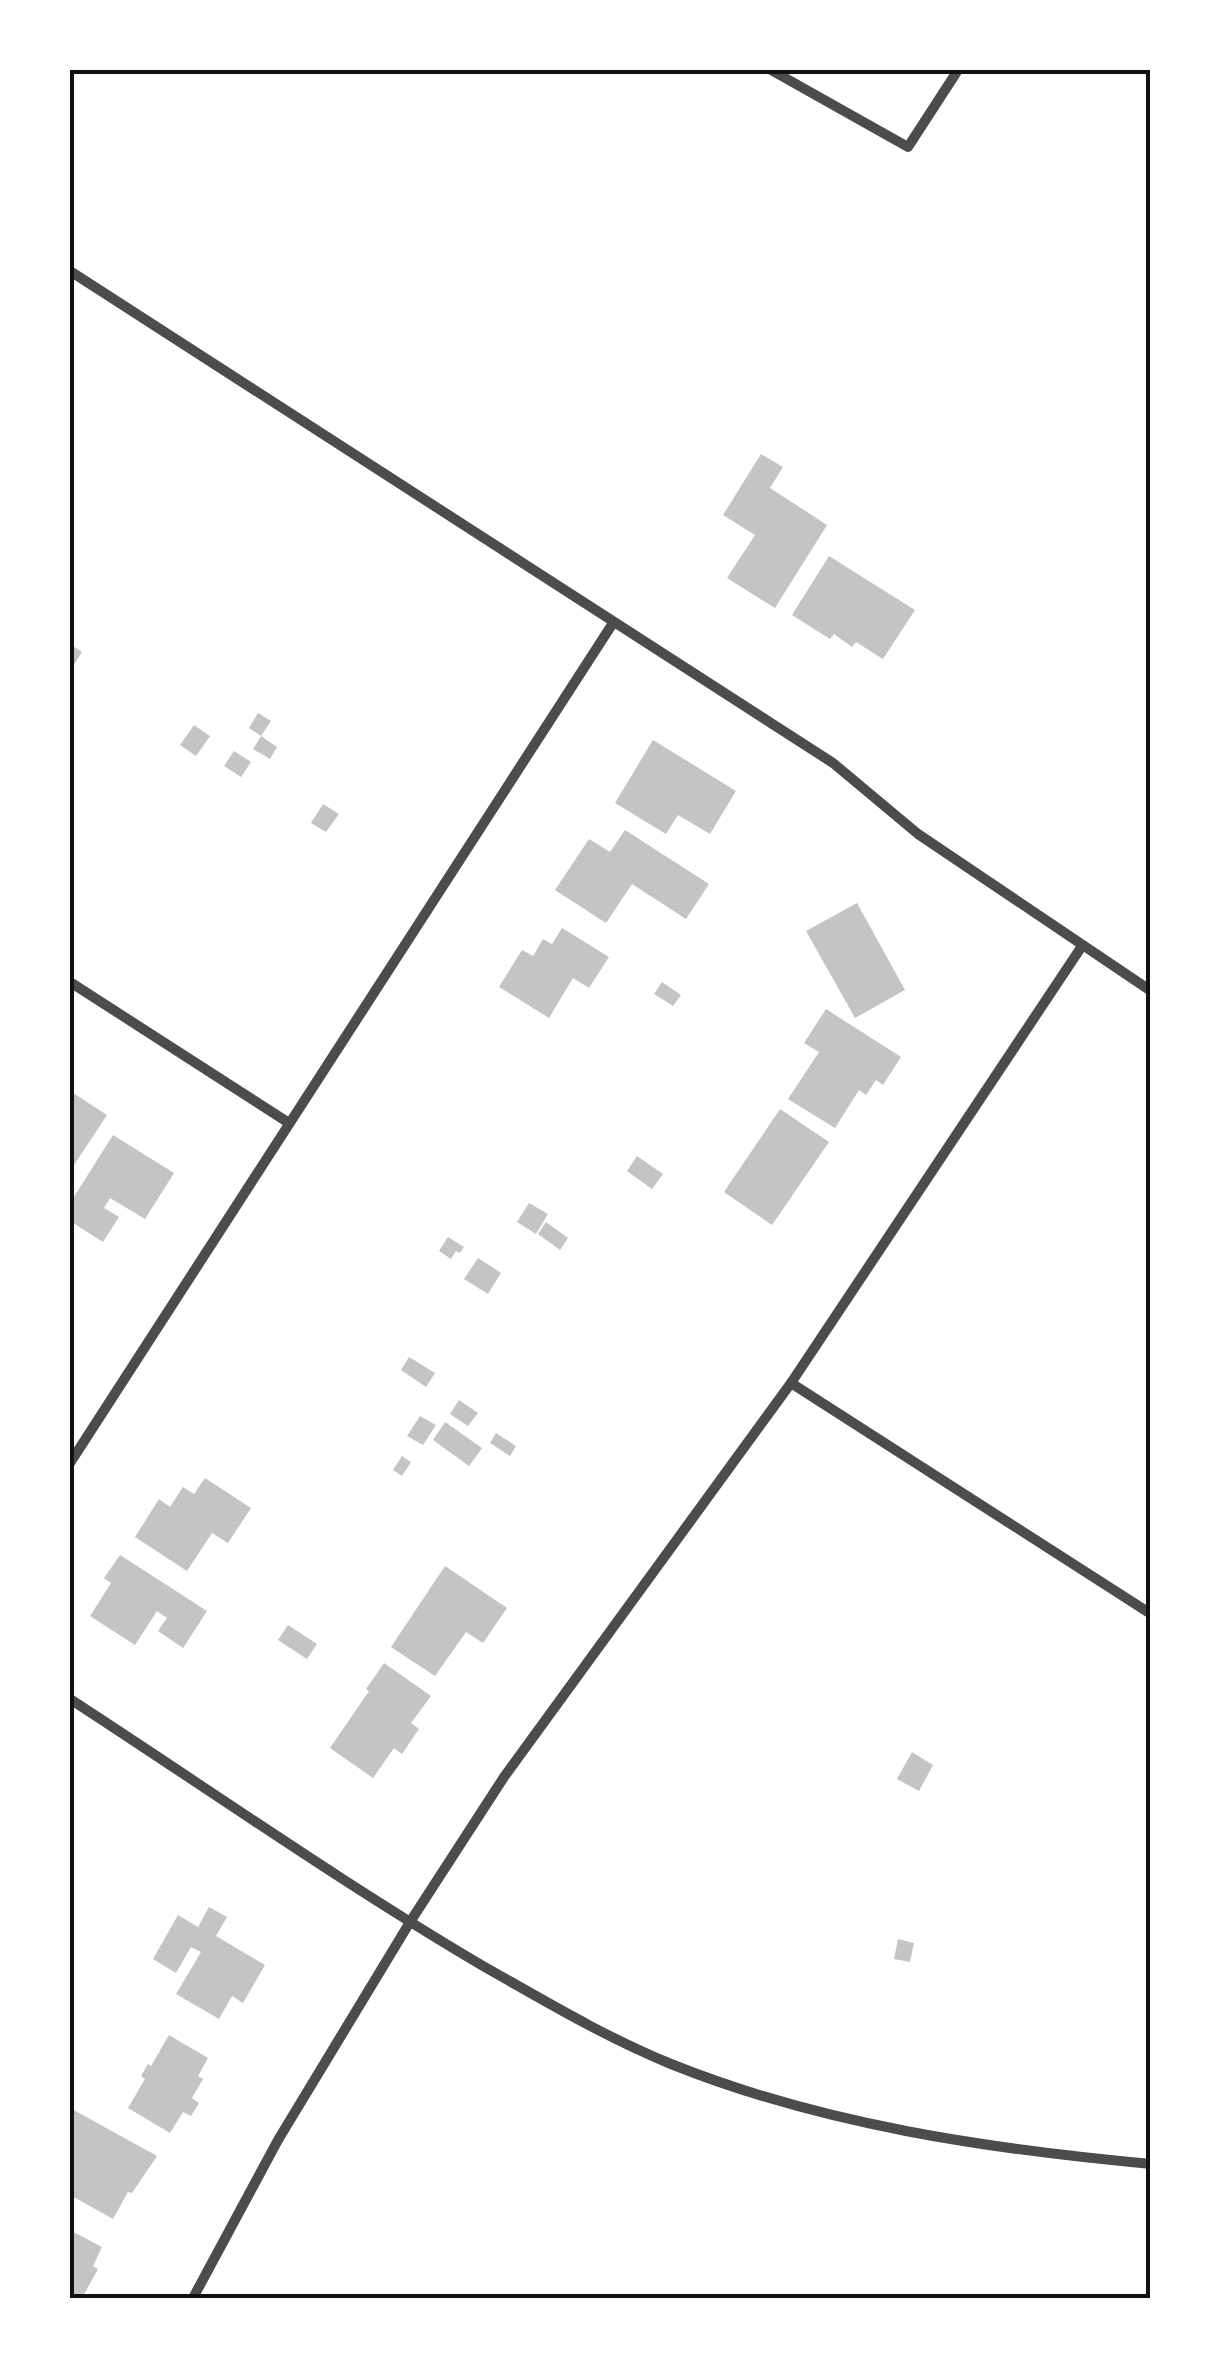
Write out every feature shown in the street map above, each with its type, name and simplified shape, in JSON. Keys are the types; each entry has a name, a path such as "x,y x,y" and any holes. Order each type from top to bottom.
{"street":[{"path":"770,70 908,147 958,70"},
{"path":"70,270 833,763 918,834 1151,991"},
{"path":"70,1463 613,623"},
{"path":"193,2298 278,2140 410,1922 504,1777 792,1383 1082,946"},
{"path":"70,982 289,1124"},
{"path":"792,1383 1151,1614"},
{"path":"70,1699 410,1922 583,2024 671,2064 772,2100 920,2134 1066,2156 1151,2164"}],"building":[{"path":"761,454 783,467 770,488 827,525 775,608 727,578 755,535 723,515"},
{"path":"829,556 915,610 883,659 856,642 852,647 834,634 830,639 792,615"},
{"path":"70,644 82,652 70,671"},
{"path":"258,713 271,721 261,736 249,728"},
{"path":"194,725 210,736 196,756 180,745"},
{"path":"261,736 277,747 270,759 253,749"},
{"path":"653,740 736,791 710,834 678,815 666,834 615,803"},
{"path":"234,751 251,762 241,777 224,766"},
{"path":"323,804 339,814 326,832 311,823"},
{"path":"625,830 709,884 686,919 632,884 606,923 555,890 589,839 610,852"},
{"path":"857,903 905,990 855,1018 806,931"},
{"path":"562,928 609,957 589,988 573,978 549,1018 499,987 522,950 533,956 543,939 552,944"},
{"path":"662,982 681,995 673,1006 654,994"},
{"path":"826,1009 901,1057 883,1085 876,1080 866,1095 859,1090 835,1128 788,1099 819,1052 804,1043"},
{"path":"70,1091 107,1115 70,1171"},
{"path":"780,1109 829,1142 772,1225 724,1192"},
{"path":"113,1135 174,1173 145,1219 110,1198 104,1208 119,1217 103,1242 70,1221 70,1203"},
{"path":"637,1156 663,1174 652,1189 627,1171"},
{"path":"529,1203 548,1214 536,1234 517,1222"},
{"path":"546,1222 568,1238 560,1250 538,1234"},
{"path":"448,1237 464,1247 451,1259 439,1251"},
{"path":"478,1258 501,1273 488,1294 464,1279"},
{"path":"409,1357 435,1373 426,1387 401,1370"},
{"path":"459,1400 478,1413 468,1426 450,1414"},
{"path":"420,1416 436,1425 423,1445 407,1436"},
{"path":"445,1422 482,1448 469,1466 433,1440"},
{"path":"496,1433 516,1446 510,1456 490,1443"},
{"path":"402,1456 411,1462 402,1476 393,1470"},
{"path":"205,1478 251,1508 228,1543 212,1533 187,1571 135,1537 159,1499 170,1507 183,1487 194,1494"},
{"path":"120,1555 207,1611 183,1648 158,1631 167,1618 157,1611 135,1645 90,1616 111,1583 104,1578"},
{"path":"445,1566 507,1608 483,1643 466,1632 435,1676 391,1647"},
{"path":"288,1625 317,1644 307,1659 278,1640"},
{"path":"384,1663 431,1696 411,1723 419,1729 402,1754 394,1748 373,1778 330,1748"},
{"path":"912,1752 933,1765 919,1791 897,1779"},
{"path":"209,1907 227,1917 216,1936 265,1965 243,2003 232,1996 219,2019 176,1994 201,1952 191,1947 176,1973 153,1959 178,1915 198,1927"},
{"path":"898,1939 914,1943 910,1962 894,1959"},
{"path":"169,2035 208,2058 198,2076 203,2079 192,2098 199,2103 191,2116 183,2112 170,2133 128,2108 145,2079 141,2076"},
{"path":"70,2108 157,2156 132,2193 128,2192 113,2219 70,2195"},
{"path":"70,2230 102,2247 93,2266 98,2269 82,2298 70,2298"}]}
